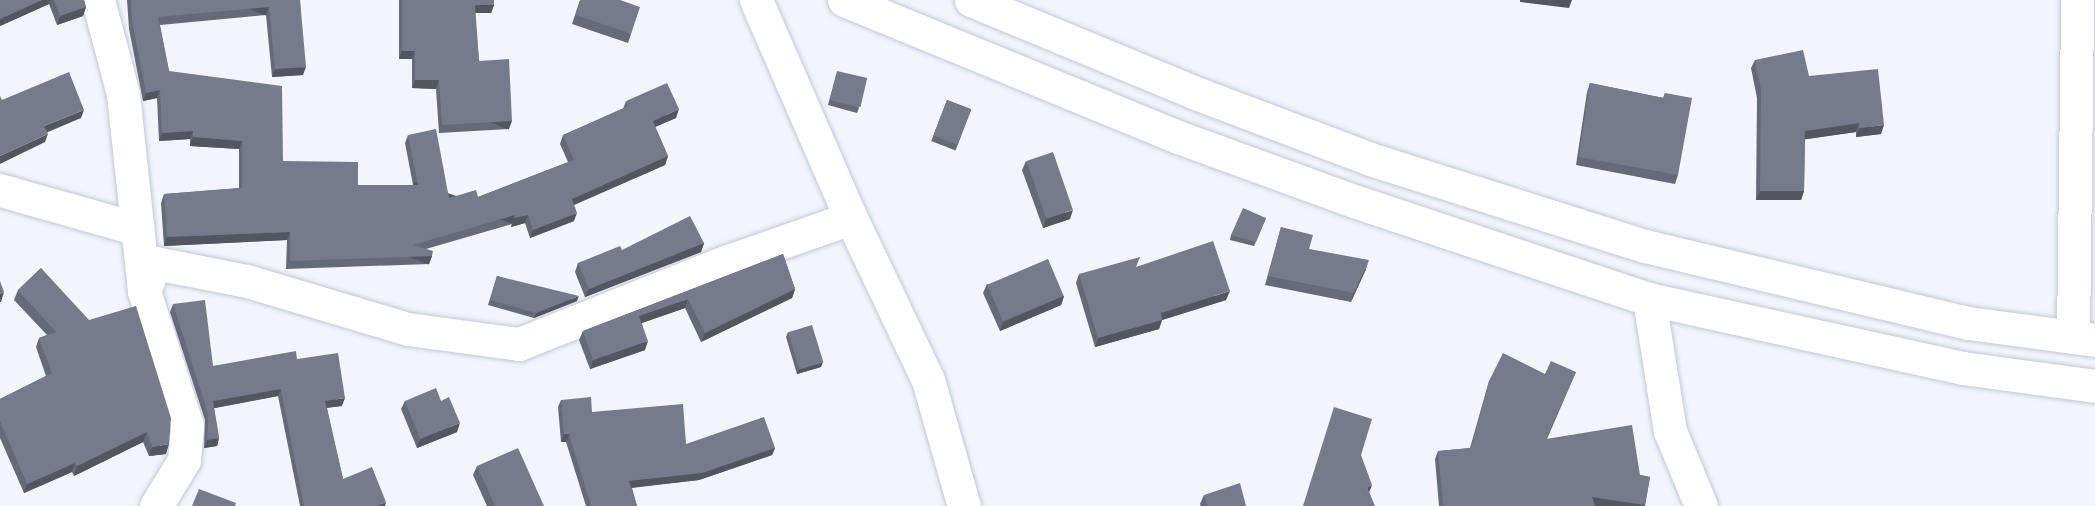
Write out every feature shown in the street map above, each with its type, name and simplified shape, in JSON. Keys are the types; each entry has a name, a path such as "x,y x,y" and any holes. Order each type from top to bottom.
{"street":[{"path":"98,0 123,94 144,291 187,426 184,460 156,506"},
{"path":"756,0 851,218 928,380 964,506"},
{"path":"844,0 1178,137 1357,202 1649,299 1962,368 2095,386"},
{"path":"971,0 1006,7 1370,159 1645,246 1968,322 2084,339 2077,0"},
{"path":"0,190 138,229"},
{"path":"144,291 155,263 247,281 408,329 519,344 728,261 851,218"},
{"path":"1649,299 1670,431 1701,506"}],"building":[{"path":"0,0 42,0 0,19"},
{"path":"54,0 84,0 86,7 60,16"},
{"path":"131,0 300,0 306,67 275,69 269,7 158,17 169,71 282,86 283,161 358,162 358,185 418,185 408,135 436,129 449,198 476,190 478,197 574,160 563,135 628,106 626,101 667,83 679,109 653,121 668,156 572,199 577,213 533,230 528,215 514,218 515,215 413,245 433,251 432,256 290,261 290,232 167,237 164,194 242,188 242,141 193,137 193,131 162,133 160,90 146,93 132,21"},
{"path":"402,0 494,0 494,5 475,5 479,61 509,59 512,121 442,125 439,80 415,80 415,51 402,51"},
{"path":"581,0 620,0 640,7 631,34 576,15"},
{"path":"1803,50 1809,76 1878,69 1884,125 1859,128 1859,123 1805,131 1804,191 1760,191 1761,89 1755,60"},
{"path":"837,71 867,78 860,107 830,100"},
{"path":"69,72 84,110 44,126 48,134 0,156 0,96 2,100"},
{"path":"1590,83 1664,98 1665,93 1692,98 1678,175 1579,157"},
{"path":"947,100 971,109 958,145 933,135"},
{"path":"1053,152 1073,210 1046,219 1027,161"},
{"path":"1243,208 1266,218 1256,242 1231,235"},
{"path":"690,216 704,243 589,289 578,263 620,246 622,250"},
{"path":"1281,227 1313,235 1309,249 1369,260 1354,293 1268,276"},
{"path":"1213,241 1230,291 1161,313 1162,320 1098,338 1079,274 1140,257 1136,267"},
{"path":"783,254 795,289 705,333 688,299 639,316 648,341 593,360 583,331"},
{"path":"1048,259 1064,296 1003,322 987,285"},
{"path":"41,268 89,320 136,306 171,418 169,444 152,447 147,432 77,466 75,463 27,484 0,421 0,399 52,373 39,338 56,332 18,290"},
{"path":"497,276 579,296 536,313 490,300"},
{"path":"0,281 4,292 0,294"},
{"path":"205,300 213,366 296,351 297,359 338,353 345,398 325,401 343,479 372,467 386,502 377,506 304,506 281,389 213,401 219,438 207,440 208,413 173,304"},
{"path":"812,325 823,362 799,370 788,332"},
{"path":"1503,353 1545,374 1551,361 1576,372 1546,439 1632,425 1640,475 1650,477 1645,505 1592,497 1595,506 1443,506 1438,451 1471,448 1489,381"},
{"path":"436,388 441,401 449,397 460,423 420,439 405,401"},
{"path":"591,397 592,412 683,404 686,444 764,417 775,448 702,473 629,481 637,506 591,506 569,434 564,434 561,400"},
{"path":"1334,407 1372,419 1361,455 1372,485 1367,487 1375,506 1303,506"},
{"path":"518,448 544,506 495,506 477,466"},
{"path":"1240,483 1246,506 1207,506 1204,495"},
{"path":"199,489 236,503 235,506 192,506"}]}
